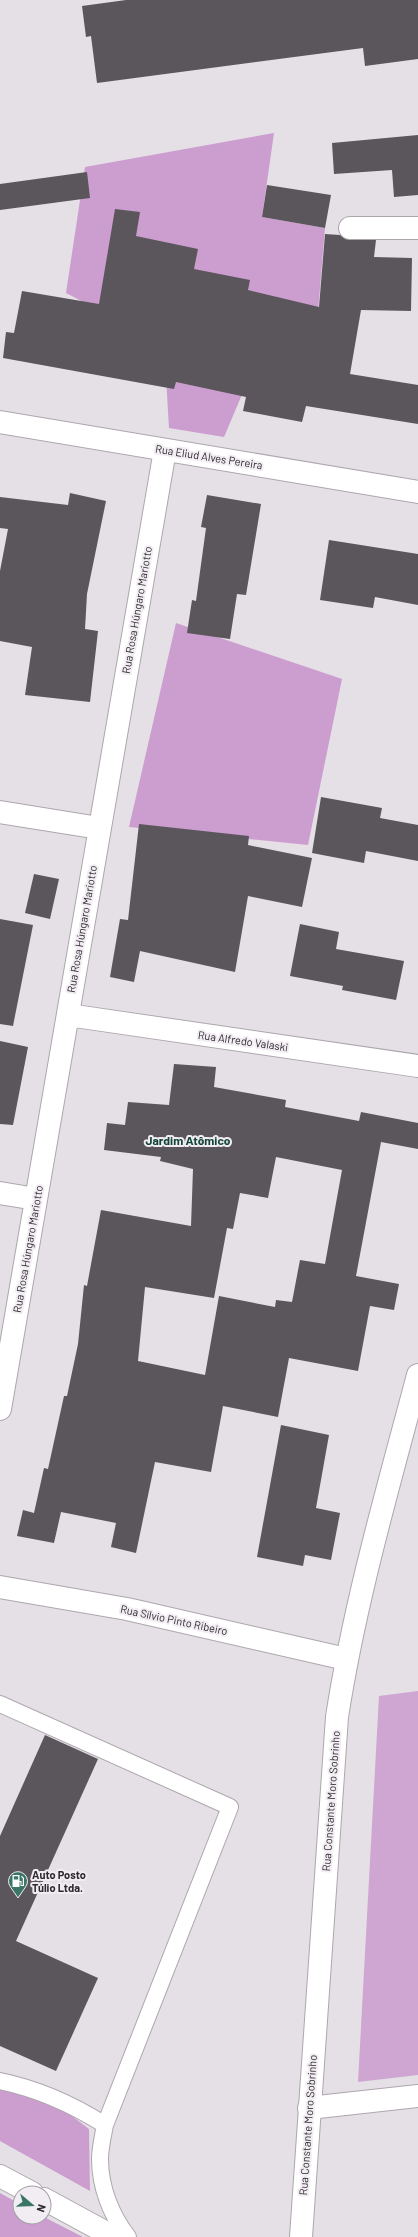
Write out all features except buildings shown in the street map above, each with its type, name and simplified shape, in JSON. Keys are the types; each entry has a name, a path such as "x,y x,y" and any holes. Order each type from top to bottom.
{"street":[{"path":"350,228 418,228"},
{"name":"Rua Eliud Alves Pereira","path":"0,422 418,492"},
{"name":"Rua Rosa Húngaro Mariotto","path":"0,1409 165,450"},
{"path":"0,812 99,828"},
{"name":"Rua Alfredo Valaski","path":"68,1015 418,1066"},
{"path":"0,1193 36,1199"},
{"name":"Rua Constante Moro Sobrinho","path":"301,2237 331,1787 338,1717 346,1659 357,1609 418,1375"},
{"name":"Rua Sílvio Pinto Ribeiro","path":"0,1587 135,1611 346,1659"},
{"path":"310,2108 418,2096"},
{"path":"0,2176 17,2185"},
{"path":"52,2203 114,2237"}],"lane":[{"path":"0,1704 230,1807 105,2125 100,2159 104,2192 117,2224 128,2237"},
{"path":"0,2081 19,2085 55,2097 78,2108 105,2125"}],"shaded area":[{"path":"274,133 262,217 325,228 315,348 252,371 224,437 169,428 164,344 66,293 85,167"},
{"path":"176,623 342,679 308,845 129,827"},
{"path":"418,1691 418,2075 358,2082 379,1696"},
{"path":"0,2090 10,2091 64,2110 89,2129 90,2191 0,2141"},
{"path":"0,2193 12,2200 12,2225 52,2225 52,2221 83,2237 0,2237"}],"place":[{"name":"Auto Posto Túlio Ltda.","path":"18,1898"}],"district":[{"name":"Jardim Atômico","path":"188,1141"}]}
